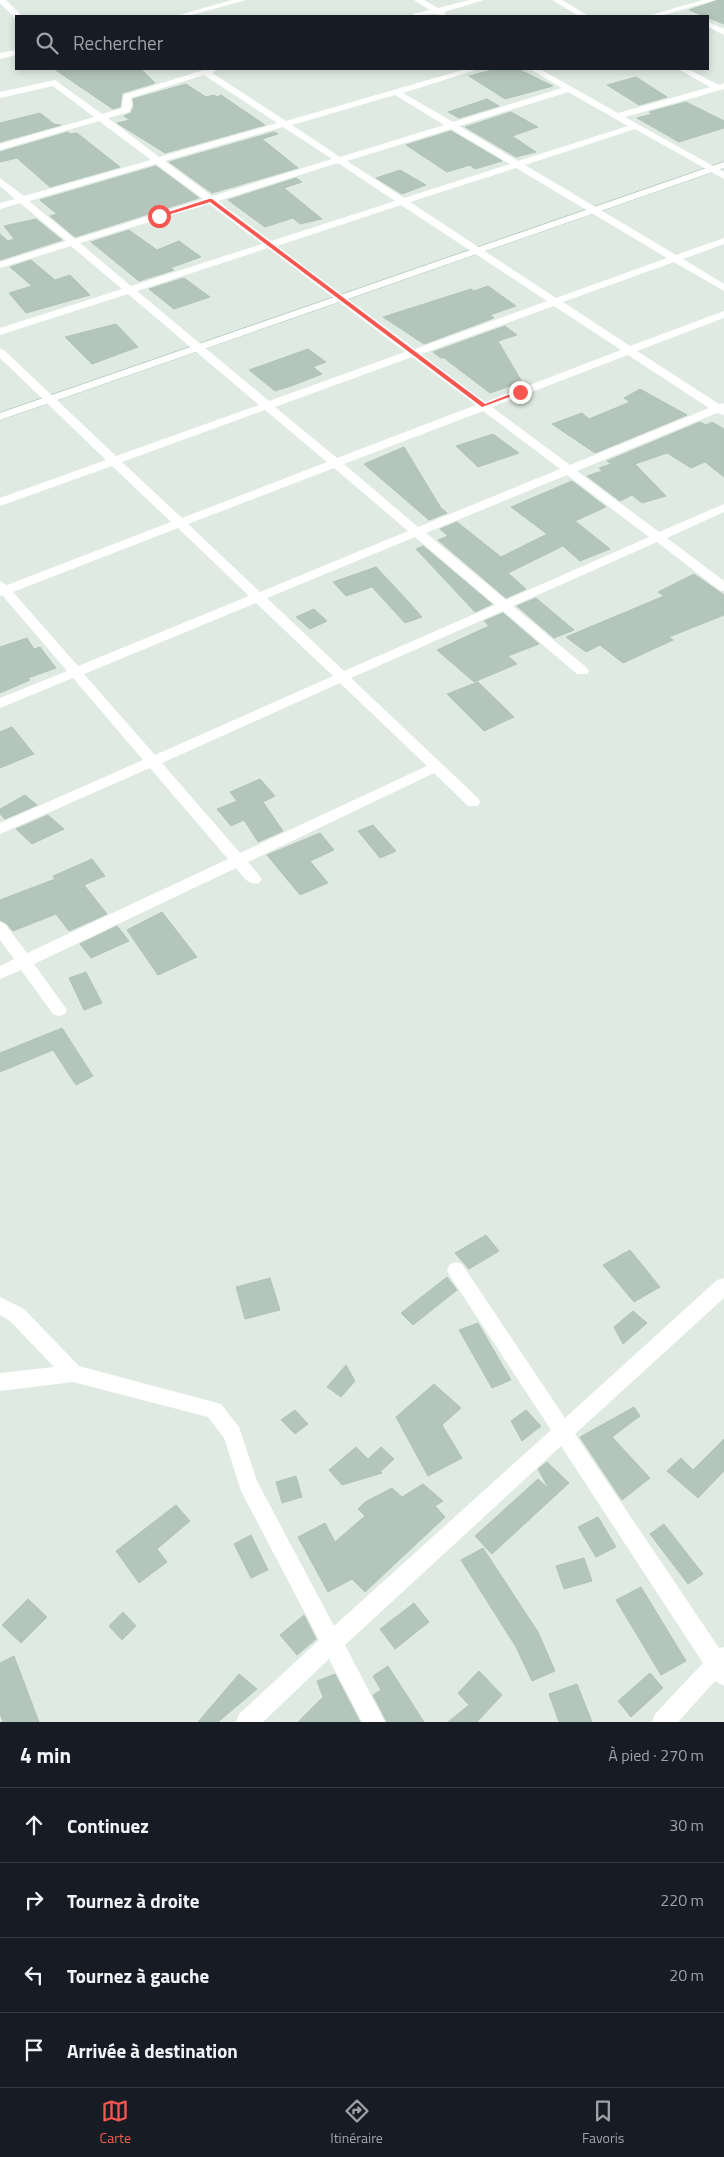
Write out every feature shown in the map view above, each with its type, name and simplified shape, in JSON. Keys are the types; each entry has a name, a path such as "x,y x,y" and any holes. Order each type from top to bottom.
{"street":[{"path":"1,0 17,15"},
{"path":"183,15 242,0"},
{"path":"418,0 443,15"},
{"path":"420,15 480,0"},
{"path":"556,0 584,15"},
{"path":"655,15 712,0"},
{"path":"679,9 691,15"},
{"path":"709,24 724,32"},
{"path":"0,56 15,52"},
{"path":"0,147 103,119 126,110 128,105 126,97 213,70"},
{"path":"0,206 472,70"},
{"path":"536,70 724,176"},
{"path":"684,70 721,87"},
{"path":"205,72 555,302 722,409"},
{"path":"0,95 55,83 724,586"},
{"path":"617,116 721,87"},
{"path":"0,265 569,89"},
{"path":"396,92 724,288"},
{"path":"0,332 636,126"},
{"path":"0,417 724,165"},
{"path":"0,182 582,671"},
{"path":"0,502 724,242"},
{"path":"254,879 2,589 335,464 724,314"},
{"path":"0,352 473,802"},
{"path":"0,703 722,409"},
{"path":"0,829 724,508"},
{"path":"0,974 428,770"},
{"path":"0,928 59,1010"},
{"path":"456,1270 563,1432 722,1665 663,1722"},
{"path":"247,1722 332,1642 724,1286"},
{"path":"0,1305 17,1315 74,1374"},
{"path":"0,1382 74,1374 214,1410 232,1433 248,1484 374,1722"}],"building":[{"path":"718,0 724,0 724,24 709,18 709,15 702,15 689,10"},
{"path":"55,70 142,70 155,83 122,93 120,107 113,109"},
{"path":"492,70 520,70 553,86 505,99 469,76"},
{"path":"636,77 667,97 639,105 607,85"},
{"path":"186,84 206,97 221,95 265,125 165,153 117,123 130,120 124,116 131,113 134,106 133,99"},
{"path":"487,99 499,106 459,118 448,112"},
{"path":"686,102 724,121 724,128 679,142 637,118 652,114 649,112"},
{"path":"511,112 538,127 512,136 536,152 516,157 465,127"},
{"path":"40,113 54,124 61,125 0,142 0,123"},
{"path":"451,131 502,161 475,169 470,165 447,172 406,145"},
{"path":"68,132 70,134 77,133 120,167 50,187 17,158 0,162 0,152"},
{"path":"274,132 278,134 262,139 298,168 212,193 169,162"},
{"path":"156,166 199,198 75,237 50,216 57,214 40,200"},
{"path":"400,170 426,185 402,194 376,178"},
{"path":"296,178 302,182 284,188 322,219 300,224 293,218 265,227 228,200"},
{"path":"36,219 62,240 0,260 0,234 8,241 14,239 4,226"},
{"path":"129,230 157,250 179,241 201,257 170,268 174,270 139,281 91,242"},
{"path":"31,260 55,280 70,275 90,295 26,313 9,293 32,286 10,267"},
{"path":"184,278 210,297 174,309 149,289"},
{"path":"488,286 516,306 490,315 494,318 424,344 383,317 471,289 474,291"},
{"path":"116,324 138,347 92,364 65,337"},
{"path":"505,326 517,335 498,341 522,382 490,393 444,358 433,352"},
{"path":"308,349 326,362 313,367 322,374 291,386 275,391 249,370"},
{"path":"640,389 687,415 595,453 552,424 582,413 589,419 630,402 624,398"},
{"path":"700,422 706,425 712,422 724,429 724,477 705,462 691,468 667,453 635,464 666,496 642,503 632,495 620,501 587,476 602,471 599,468 611,464 607,461"},
{"path":"493,434 519,453 478,467 456,446"},
{"path":"404,447 441,508 447,513 429,520 364,464"},
{"path":"572,481 606,507 575,521 610,549 580,561 563,546 508,573 526,589 506,598 438,540 448,536 440,529 457,522 501,557 547,534 511,507"},
{"path":"423,546 492,604 475,612 416,549"},
{"path":"376,567 422,617 405,623 372,587 346,596 333,582"},
{"path":"694,574 724,595 724,615 669,637 673,640 623,663 600,645 586,652 566,637 664,596 658,592"},
{"path":"536,598 574,630 554,638 517,606"},
{"path":"314,609 327,621 310,629 296,617"},
{"path":"503,613 539,644 508,656 517,664 474,682 437,650 489,626 484,621"},
{"path":"27,638 34,649 40,647 56,668 28,678 30,680 0,693 0,647"},
{"path":"478,682 514,717 484,731 447,694"},
{"path":"12,727 34,754 0,768 0,732"},
{"path":"260,779 275,796 263,802 283,831 258,842 244,820 231,826 217,809 237,801 230,792"},
{"path":"25,795 37,805 5,819 0,814 0,809"},
{"path":"48,815 64,829 32,844 16,829"},
{"path":"373,825 396,851 380,858 358,831"},
{"path":"320,833 334,850 310,861 328,883 300,895 267,855"},
{"path":"92,859 105,876 84,885 107,914 69,931 56,914 13,931 6,923 0,920 0,900 55,879 53,876"},
{"path":"162,912 197,957 158,975 127,930"},
{"path":"117,926 129,941 91,958 80,944"},
{"path":"86,972 102,1003 84,1010 69,978"},
{"path":"62,1028 93,1076 76,1085 53,1050 0,1072 0,1053"},
{"path":"486,1235 499,1251 469,1269 455,1253"},
{"path":"630,1250 660,1287 634,1302 603,1265"},
{"path":"447,1277 457,1290 413,1325 401,1313"},
{"path":"270,1278 280,1310 245,1319 236,1287"},
{"path":"633,1311 647,1323 623,1344 614,1327"},
{"path":"478,1323 511,1380 492,1388 459,1330"},
{"path":"346,1365 355,1381 341,1397 327,1387"},
{"path":"434,1384 461,1408 442,1425 462,1458 428,1476 396,1417"},
{"path":"634,1407 640,1416 612,1437 650,1478 622,1500 580,1437"},
{"path":"295,1410 308,1424 295,1434 281,1420"},
{"path":"526,1410 541,1426 522,1441 511,1421"},
{"path":"724,1439 724,1471 698,1498 667,1471 681,1458 693,1470"},
{"path":"356,1447 368,1459 381,1447 394,1459 380,1472 382,1473 342,1485 329,1470"},
{"path":"547,1462 569,1483 492,1554 475,1536 538,1479 549,1489 538,1469"},
{"path":"296,1476 302,1497 282,1503 276,1482"},
{"path":"423,1484 443,1501 435,1506 445,1517 365,1592 352,1579 328,1592 298,1537 325,1523 335,1542 365,1516 358,1509 365,1502 392,1488 402,1497"},
{"path":"176,1505 190,1521 157,1549 167,1562 139,1583 116,1551"},
{"path":"598,1517 616,1547 596,1557 578,1527"},
{"path":"664,1524 703,1574 688,1584 650,1534"},
{"path":"251,1535 268,1570 251,1578 234,1544"},
{"path":"483,1548 538,1632 555,1671 532,1681 516,1647 461,1560"},
{"path":"584,1558 592,1581 564,1589 556,1566"},
{"path":"641,1587 686,1661 661,1675 616,1600"},
{"path":"28,1599 47,1617 21,1643 2,1625"},
{"path":"414,1603 429,1622 395,1649 380,1629"},
{"path":"123,1612 136,1626 122,1640 109,1626"},
{"path":"304,1615 316,1639 297,1655 280,1635"},
{"path":"14,1656 39,1722 3,1722 0,1713 0,1663"},
{"path":"388,1666 424,1722 387,1722 373,1695 381,1690 373,1676"},
{"path":"479,1671 502,1695 477,1722 448,1722 469,1705 458,1693"},
{"path":"650,1673 663,1688 631,1717 618,1701"},
{"path":"239,1674 257,1689 218,1722 198,1722"},
{"path":"335,1674 360,1722 298,1722 323,1697 317,1681"},
{"path":"577,1684 592,1722 559,1722 549,1694"}],"route":[{"path":"159,216 211,200 484,406 520,392"}]}
